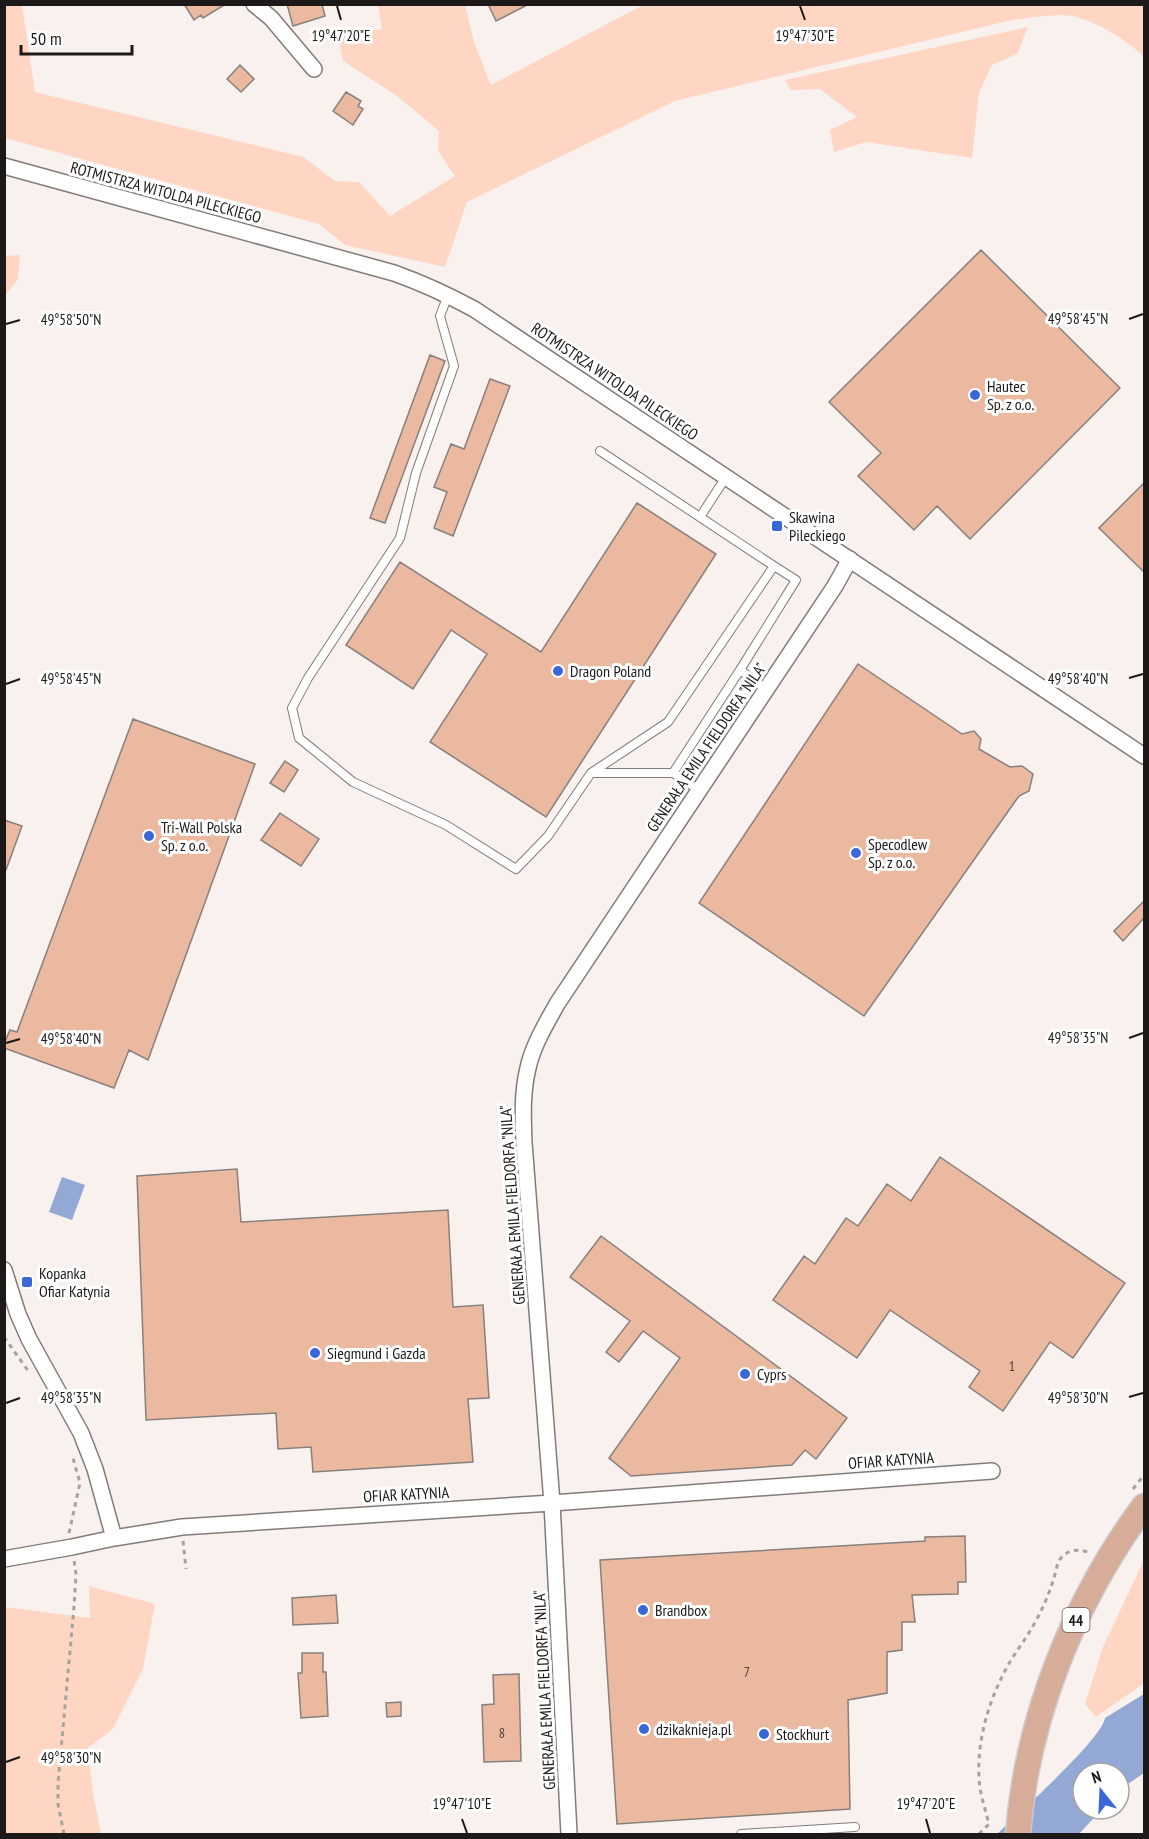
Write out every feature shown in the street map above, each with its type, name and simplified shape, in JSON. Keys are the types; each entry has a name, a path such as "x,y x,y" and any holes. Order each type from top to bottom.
{"main road":[{"name":"44","path":"1018,1834 1032,1745 1058,1661 1080,1611 1114,1550 1144,1506"}],"street":[{"path":"254,4 271,18 314,69"},
{"name":"ROTMISTRZA WITOLDA PILECKIEGO","path":"4,166 394,273 448,295 474,309 1144,756"},
{"name":"GENERAŁA EMILA FIELDORFA \"NILA\"","path":"570,1834 552,1503 524,1143 523,1103 528,1067 541,1033 557,1004 835,586 850,559"},
{"path":"4,1270 28,1339 81,1432 95,1469 114,1538"},
{"name":"OFIAR KATYNIA","path":"4,1558 182,1527 992,1471"}],"lane":[{"path":"448,295 440,316 454,366 416,473 400,538 308,678 292,708 299,738 353,782 446,825 516,869 548,836 591,773 668,722 774,566"},
{"path":"600,451 796,580 673,773"},
{"path":"700,517 726,477"},
{"path":"740,670 766,689"},
{"path":"591,773 673,773 699,790"},
{"path":"741,1834 855,1827"}],"path":[{"path":"69,1537 68,1529 80,1482 78,1476"},
{"path":"182,1527 186,1569"},
{"path":"979,1834 989,1824 980,1789 979,1757 993,1697 1003,1674 1043,1607 1061,1556 1072,1550 1091,1553"},
{"path":"64,1834 58,1804 58,1783 75,1602 74,1558"}],"shaded area":[{"path":"645,4 1144,5 1144,57 1117,36 1084,19 1063,15 1044,16 1012,20 675,101 467,202 445,267 345,245 319,224 5,138 5,5 22,5 35,92 303,157 335,181 359,182 390,216 455,176 438,151 439,131 397,96 343,61 338,36 382,29 378,5 465,5 474,42 491,85"},
{"path":"1028,27 1017,54 992,65 979,93 972,158 866,142 834,152 830,130 857,117 820,89 791,90 785,80"},
{"path":"20,255 18,279 5,296 5,256"},
{"path":"1144,1560 1144,1683 1096,1717 1085,1704 1103,1647"},
{"path":"89,1586 155,1604 143,1669 113,1729 88,1748 101,1834 5,1834 5,1607 90,1618"}],"water":[{"path":"62,1177 85,1185 72,1220 49,1212"},
{"path":"1144,1694 1144,1773 1131,1782 1131,1761 1073,1761 1090,1742 1105,1718"},
{"path":"1071,1763 1071,1821 1091,1821 1079,1834 997,1834"}],"building":[{"path":"184,4 226,4 203,18 201,15 194,20"},
{"path":"287,4 322,4 325,16 293,26"},
{"path":"488,4 529,4 496,21"},
{"path":"240,65 254,79 241,92 227,79"},
{"path":"346,92 361,101 358,106 363,109 353,125 333,111"},
{"name":"Hautec Sp. z o.o.","path":"981,250 1120,388 970,539 937,506 914,530 858,476 881,453 829,402"},
{"path":"430,355 445,361 385,523 370,518"},
{"path":"490,379 510,386 453,536 434,528 447,492 434,487 451,444 464,449"},
{"path":"1144,483 1144,572 1099,528"},
{"name":"Dragon Poland","path":"637,503 716,554 546,817 430,742 487,654 451,630 413,689 346,645 400,562 541,652"},
{"name":"Specodlew Sp. z o.o.","path":"858,664 962,734 974,731 981,739 979,749 1010,767 1022,766 1033,774 1029,791 1019,796 864,1016 699,903"},
{"name":"Tri-Wall Polska Sp. z o.o.","path":"133,719 255,764 148,1060 129,1050 114,1088 4,1048 4,1044 10,1030 17,1032"},
{"path":"285,761 298,770 284,792 270,783"},
{"path":"280,813 319,839 301,866 261,840"},
{"path":"4,820 22,826 6,870 4,870"},
{"path":"1144,901 1144,918 1123,941 1114,931"},
{"path":"940,1157 1125,1283 1073,1358 1050,1342 1003,1411 969,1387 980,1371 890,1310 857,1358 773,1300 804,1256 815,1264 846,1218 858,1226 887,1184 911,1201"},
{"name":"Siegmund i Gazda","path":"237,1169 241,1222 448,1210 453,1307 483,1305 489,1398 468,1399 473,1462 313,1472 311,1447 278,1449 276,1413 146,1420 137,1176"},
{"path":"601,1236 847,1418 816,1459 805,1450 792,1465 631,1476 609,1458 680,1358 643,1331 619,1362 606,1352 630,1321 570,1277"},
{"path":"965,1536 966,1582 958,1582 958,1594 912,1595 915,1622 902,1622 902,1650 887,1652 887,1693 848,1700 850,1809 617,1824 600,1560 925,1541 925,1537"},
{"path":"336,1595 338,1623 293,1625 292,1598"},
{"path":"302,1653 323,1653 328,1716 301,1718 298,1673 302,1673"},
{"path":"519,1674 521,1761 484,1762 482,1705 494,1704 493,1675"},
{"path":"401,1702 401,1716 387,1717 386,1703"}],"place":[{"name":"Hautec Sp. z o.o.","path":"975,395"},
{"name":"Skawina Pileckiego","path":"777,526"},
{"name":"Dragon Poland","path":"558,671"},
{"name":"Tri-Wall Polska Sp. z o.o.","path":"149,836"},
{"name":"Specodlew Sp. z o.o.","path":"856,853"},
{"name":"Kopanka Ofiar Katynia","path":"27,1282"},
{"name":"Siegmund i Gazda","path":"315,1353"},
{"name":"Cyprs","path":"745,1374"},
{"name":"Brandbox","path":"643,1610"},
{"name":"dzikaknieja.pl","path":"644,1729"},
{"name":"Stockhurt","path":"764,1734"}]}
